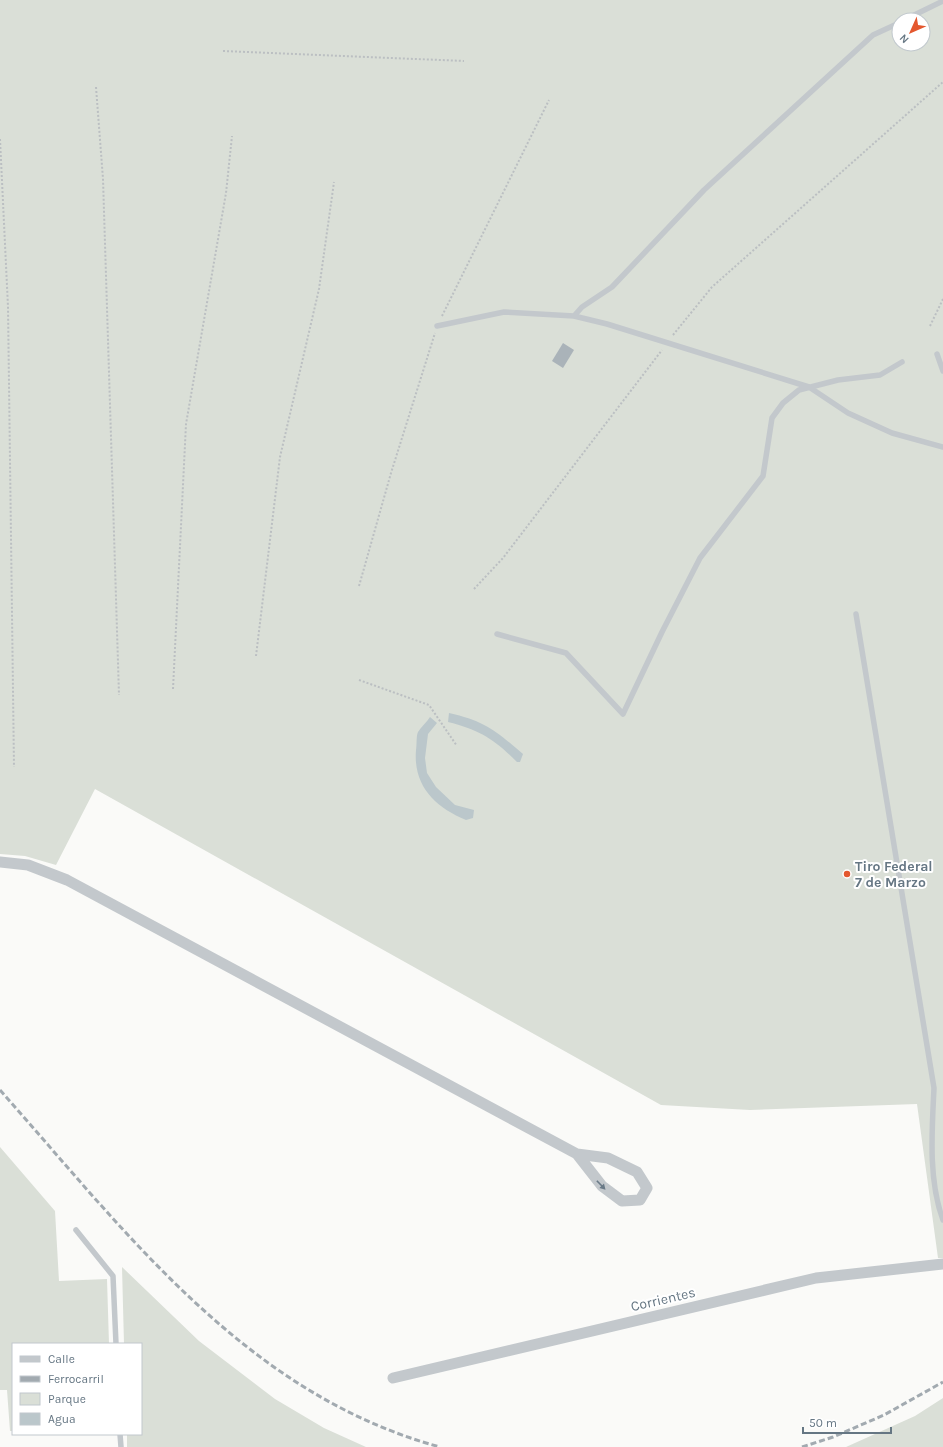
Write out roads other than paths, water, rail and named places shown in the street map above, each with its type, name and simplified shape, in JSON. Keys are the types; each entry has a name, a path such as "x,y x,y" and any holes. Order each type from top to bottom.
{"street":[{"path":"0,862 28,865 67,880 577,1154 608,1158 637,1172 647,1188 640,1200 622,1201 602,1186 577,1154"},
{"name":"Corrientes","path":"393,1378 816,1278 943,1264"}],"lane":[{"path":"920,12 943,1"},
{"path":"574,316 592,299 612,287 704,190 873,35 891,27"},
{"path":"437,326 504,312 574,316 607,324 808,387 848,413 892,433 943,447"},
{"path":"937,354 943,371"},
{"path":"497,634 566,653 623,714 662,632 700,558 762,476 772,418 782,403 799,390 838,380 880,375 902,362"},
{"path":"856,614 934,1088 932,1151 939,1209 943,1220"},
{"path":"76,1230 113,1276 116,1343"},
{"path":"120,1435 121,1447"}],"water":[{"path":"449,713 481,723 497,733 523,754 520,762 517,762 501,747 486,736 469,728 448,722"},
{"path":"430,717 437,723 428,734 425,758 427,773 436,787 455,805 474,810 473,818 466,820 445,809 428,794 422,785 416,763 417,736 419,730"}],"railway":[{"path":"0,1090 95,1199 144,1252 195,1302 249,1348 307,1389 371,1422 440,1447"},
{"path":"802,1447 833,1437 884,1415 943,1382"}],"place":[{"name":"Tiro Federal 7 de Marzo","path":"847,874"}]}
